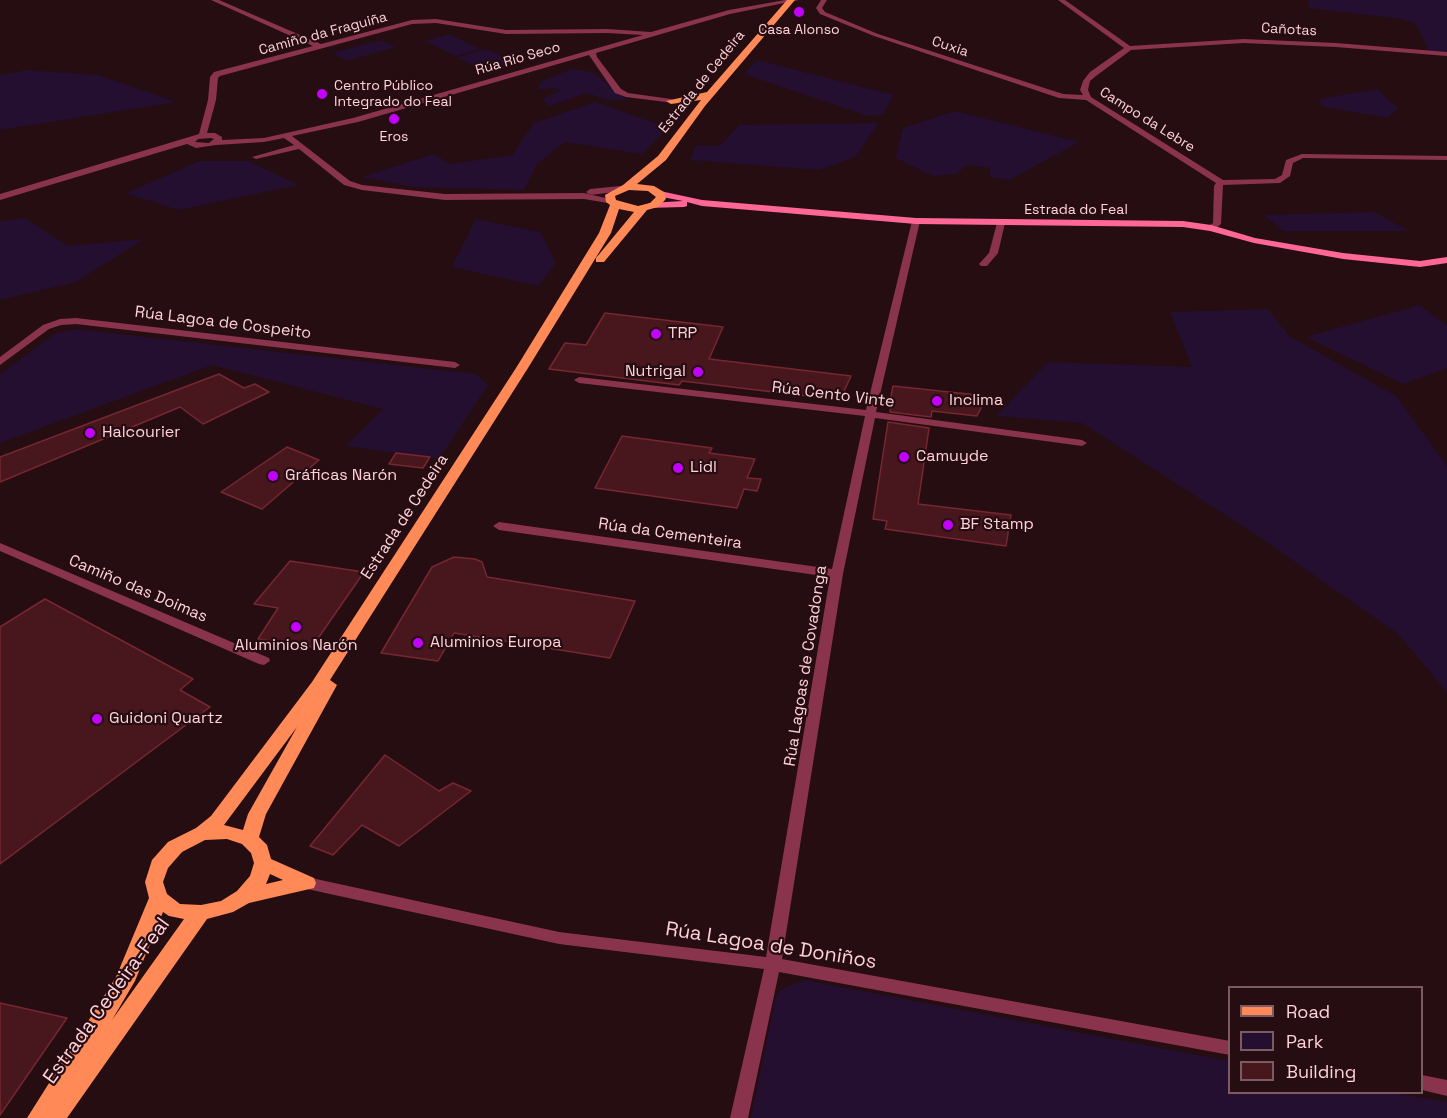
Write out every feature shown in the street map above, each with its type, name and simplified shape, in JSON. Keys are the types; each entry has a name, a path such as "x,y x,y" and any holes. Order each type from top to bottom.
{"main road":[{"name":"Estrada de Cedeira","path":"249,839 257,814 329,684 608,247 646,207 658,202 658,193 653,182 662,158 694,113 791,0"},
{"path":"671,101 690,100 710,94"},
{"path":"671,101 702,104"},
{"path":"671,101 686,104 694,113"},
{"name":"Estrada de Cedeira","path":"202,833 217,821 240,792 318,686 522,368 605,233 613,204 610,195 623,188 662,158"},
{"path":"623,188 643,187 658,193"},
{"name":"Estrada do Feal","path":"658,193 702,203 916,221 1183,224 1343,256 1420,264 1447,260"},
{"name":"Estrada do Feal","path":"646,207 702,203"},
{"path":"613,204 629,208 646,207"},
{"path":"227,832 249,839 260,850 263,863 259,879 244,896 226,907 201,913 176,911 159,898 154,882 159,865 175,848 202,833 227,832"},
{"path":"263,863 307,883"},
{"path":"244,896 307,883"},
{"name":"Estrada Cedeira-Feal","path":"38,1118 125,981 159,898"},
{"name":"Estrada Cedeira-Feal","path":"54,1118 201,913"}],"street":[{"path":"214,0 321,47"},
{"name":"Rúa Río Seco","path":"192,143 207,146 287,136 355,120 752,6 796,0"},
{"name":"Cuxia","path":"824,0 819,8 822,13 876,35 1070,98 1088,98"},
{"path":"1061,0 1130,48"},
{"name":"Camiño da Fraguiña","path":"203,135 212,100 214,77 217,74 412,22 436,21 506,32 607,31 655,34"},
{"name":"Cañotas","path":"1130,48 1252,41 1447,54"},
{"name":"Campo da Lebre","path":"1130,48 1093,74 1087,81 1084,90 1088,98 1221,183"},
{"path":"592,51 598,64 618,91 626,95 671,101"},
{"path":"576,56 589,58 598,64"},
{"path":"0,196 126,159 192,143 203,135 216,136 219,139 217,143"},
{"path":"287,136 347,183 362,187 445,197 584,196 613,204"},
{"path":"256,157 301,146"},
{"path":"1211,228 1217,224 1218,186 1221,183 1277,181 1286,176 1289,162 1302,156 1447,158"},
{"path":"523,197 623,188"},
{"name":"Rúa Lagoas de Covadonga","path":"739,1118 773,964 837,574 916,221"},
{"path":"984,264 993,253 1001,223"},
{"name":"Rúa Lagoa de Cospeito","path":"0,362 46,327 60,322 76,321 455,365"},
{"name":"Rúa Cento Vinte","path":"579,380 872,414 1082,442"},
{"name":"Rúa da Cementeira","path":"499,526 837,574"},
{"name":"Camiño das Doimas","path":"0,547 264,661"},
{"name":"Rúa Lagoa de Doniños","path":"307,883 559,938 773,964 1228,1048"},
{"path":"1423,1083 1447,1088"}],"green space":[{"path":"1309,0 1447,0 1447,52 1429,51 1416,24 1402,19 1308,8"},
{"path":"449,34 480,49 455,56 425,41"},
{"path":"381,40 396,47 347,61 332,53"},
{"path":"485,49 520,64 491,73 457,58"},
{"path":"757,60 893,95 883,115 868,116 744,74"},
{"path":"571,69 593,72 627,100 607,100 587,93 549,106 542,99 562,90 553,88 537,90 542,81"},
{"path":"27,70 98,75 176,102 0,130 0,75"},
{"path":"1377,89 1398,108 1388,118 1324,107 1318,99"},
{"path":"596,102 668,128 642,154 565,142 537,164 524,190 414,187 362,177 434,154 450,164 512,155 534,123"},
{"path":"955,111 1079,142 1009,180 989,177 991,168 967,165 956,174 933,176 896,158 903,128"},
{"path":"879,123 855,157 819,170 690,160 696,146 720,146 739,125"},
{"path":"200,161 248,161 298,185 178,210 126,193"},
{"path":"1374,212 1409,231 1283,231 1264,215"},
{"path":"25,218 68,246 144,239 76,282 0,300 0,221"},
{"path":"476,219 540,232 556,263 538,286 452,267"},
{"path":"1419,305 1447,325 1447,368 1403,384 1306,337"},
{"path":"1268,309 1289,336 1396,396 1447,466 1447,692 1398,634 1258,536 1082,423 996,416 1048,362 1192,367 1170,312"},
{"path":"75,329 476,374 488,385 439,459 346,446 383,409 212,365 0,443 0,374 54,334"},
{"path":"804,980 1228,1061 1228,1094 1401,1094 1447,1102 1447,1118 751,1118 775,1000 780,990"}],"building":[{"name":"Nutrigal","path":"605,313 723,327 709,359 851,376 840,400 682,381 679,385 549,369 565,343 586,345"},
{"name":"Halcourier","path":"219,374 244,388 255,384 269,392 203,424 180,407 0,482 0,457"},
{"name":"Inclima","path":"893,386 987,396 977,416 932,411 931,417 890,412"},
{"path":"888,422 929,428 918,504 1011,515 1006,546 885,529 887,521 873,519"},
{"name":"Lidl","path":"622,436 712,448 709,453 755,459 747,478 761,479 757,491 744,489 737,508 595,488"},
{"name":"Gráficas Narón","path":"287,447 319,460 262,509 221,492"},
{"path":"396,453 430,457 423,468 389,464"},
{"path":"454,557 482,562 487,577 635,601 610,658 454,633 438,661 381,653 432,567"},
{"path":"290,561 364,572 312,647 258,639 278,608 254,604"},
{"name":"Guidoni Quartz","path":"45,599 193,679 180,690 210,707 0,864 0,627"},
{"path":"385,755 439,791 453,783 471,791 399,846 362,825 333,855 310,846"},
{"path":"0,1003 67,1018 0,1115"}],"place":[{"name":"Casa Alonso","path":"799,12"},
{"name":"Centro Público Integrado do Feal","path":"322,94"},
{"name":"Eros","path":"394,119"},
{"name":"TRP","path":"656,334"},
{"name":"Nutrigal","path":"698,372"},
{"name":"Inclima","path":"937,401"},
{"name":"Halcourier","path":"90,433"},
{"name":"Camuyde","path":"904,457"},
{"name":"Lidl","path":"678,468"},
{"name":"Gráficas Narón","path":"273,476"},
{"name":"BF Stamp","path":"948,525"},
{"name":"Aluminios Narón","path":"296,627"},
{"name":"Aluminios Europa","path":"418,643"},
{"name":"Guidoni Quartz","path":"97,719"}]}
